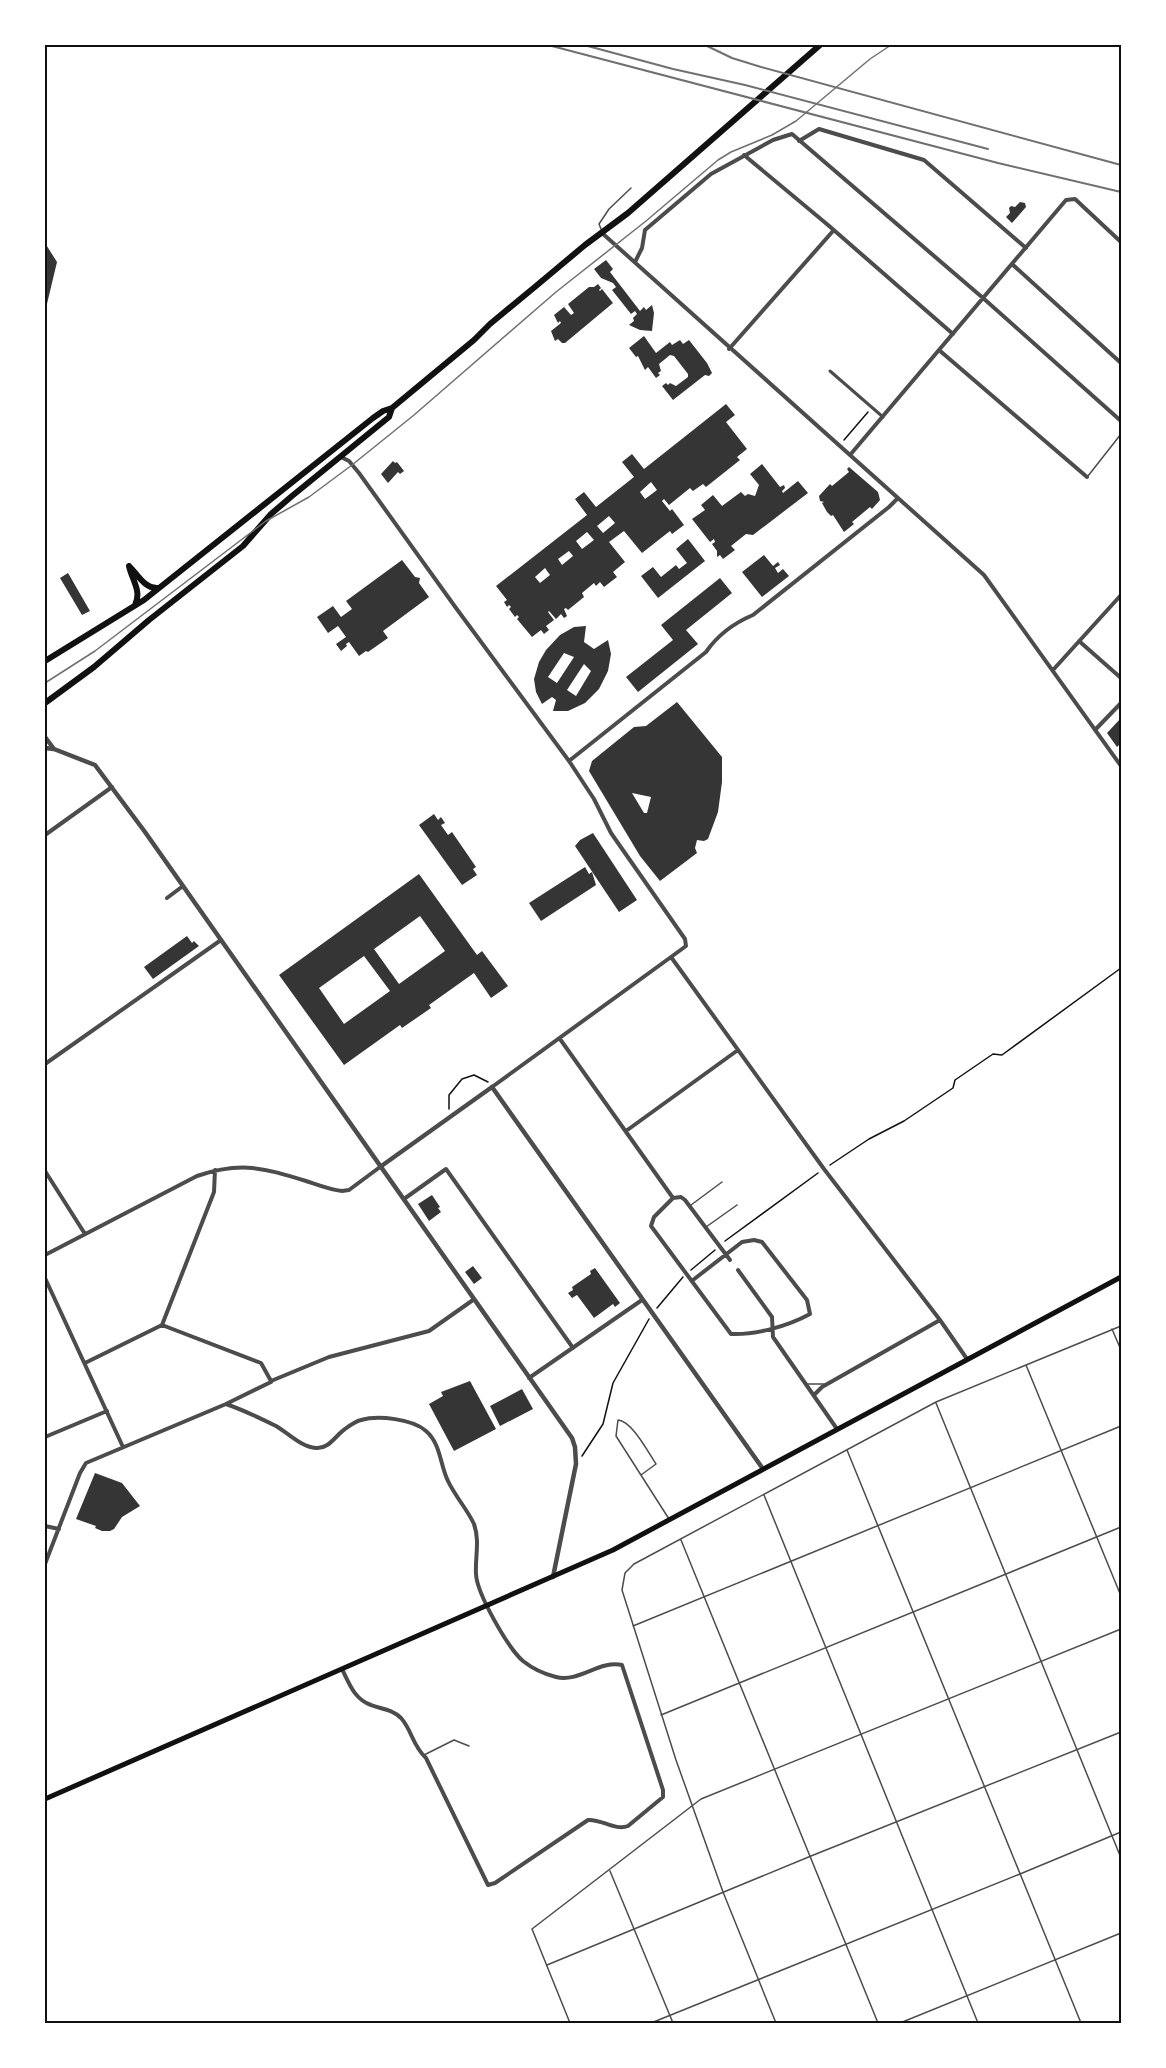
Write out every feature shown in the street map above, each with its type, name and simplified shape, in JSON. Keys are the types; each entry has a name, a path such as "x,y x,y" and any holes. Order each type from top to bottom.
{"main road":[{"path":"45,661 135,606 327,454 383,411 392,408 585,245 628,213 820,45"},
{"path":"45,703 94,668 149,620 243,546 271,514 389,417 392,408"},
{"path":"327,454 341,457"},
{"path":"135,606 138,593 129,567 145,584 152,588 159,588"},
{"path":"45,1799 613,1550 1121,1276"}],"street":[{"path":"799,141 819,129 924,160 1026,248"},
{"path":"635,262 642,248 645,230 711,174 744,154 792,134 983,298 1121,421"},
{"path":"744,154 953,334"},
{"path":"850,456 1066,200 1074,199 1121,242"},
{"path":"729,349 833,231"},
{"path":"602,233 984,575 1121,766"},
{"path":"1012,264 1121,363"},
{"path":"939,350 1087,477"},
{"path":"830,371 883,417"},
{"path":"45,1255 197,1176 216,1170 241,1166 267,1170 342,1191 349,1190 686,946 685,939 611,833 594,799 569,761 359,473 349,461 341,457"},
{"path":"569,761 706,652 713,641 740,620 753,615 898,498"},
{"path":"1053,670 1121,595"},
{"path":"1079,641 1121,678"},
{"path":"1095,730 1121,703"},
{"path":"45,736 54,748"},
{"path":"45,748 54,748 92,763 112,786 572,1438 576,1464 552,1577"},
{"path":"45,835 112,786"},
{"path":"167,898 183,886"},
{"path":"45,1064 221,940"},
{"path":"671,957 824,1169 940,1320 967,1359"},
{"path":"560,1039 673,1198"},
{"path":"626,1131 738,1050"},
{"path":"492,1088 762,1470"},
{"path":"404,1199 446,1169 573,1348"},
{"path":"86,1363 162,1325 214,1192 216,1170"},
{"path":"45,1171 85,1234"},
{"path":"693,1280 726,1254 742,1242 754,1240 762,1242 807,1300 810,1314 783,1326 731,1334 651,1226 651,1221 673,1198 681,1197 690,1206 720,1245 726,1254 730,1260"},
{"path":"738,1269 772,1317 773,1337 837,1430"},
{"path":"45,1278 123,1447"},
{"path":"45,1564 86,1463 226,1404 329,1357 429,1331 473,1300"},
{"path":"529,1378 642,1300"},
{"path":"814,1395 828,1384 940,1320"},
{"path":"162,1325 261,1363 271,1382"},
{"path":"226,1404 277,1427 309,1447 319,1448 331,1443 343,1430 360,1420 388,1418 410,1422 427,1431 439,1450 448,1481 474,1525 478,1545 478,1587 509,1645 522,1660 538,1671 559,1678 581,1674 611,1663 622,1665 663,1790 663,1797 628,1826 621,1829 588,1820 513,1871 488,1885 423,1755 417,1750 401,1719 390,1711 371,1705 359,1698 342,1669"},
{"path":"45,1437 106,1411"},
{"path":"45,1527 59,1529"}],"lane":[{"path":"602,233 599,224 607,212 631,188"},
{"path":"1087,477 1121,434"},
{"path":"690,1206 722,1182"},
{"path":"706,1227 737,1205"},
{"path":"776,2023 723,1892 660,1715 622,1590 628,1569 936,1402 1121,1326"},
{"path":"1113,1329 1121,1350"},
{"path":"1026,1364 1121,1596"},
{"path":"806,1384 828,1384"},
{"path":"936,1402 1121,1858"},
{"path":"641,1475 657,1464 629,1425 618,1420 616,1436 669,1520"},
{"path":"633,1626 1121,1426"},
{"path":"847,1450 1081,2023"},
{"path":"764,1494 978,2023"},
{"path":"660,1715 1121,1527"},
{"path":"680,1539 878,2023"},
{"path":"570,2023 531,1929 701,1799 1121,1629"},
{"path":"546,1965 1121,1732"},
{"path":"423,1755 454,1740 469,1746"},
{"path":"651,2023 1121,1832"},
{"path":"609,1870 673,2023"},
{"path":"900,2023 1121,1933"}],"path":[{"path":"839,445 873,408"},
{"path":"576,1464 603,1424 613,1383 652,1314 687,1273 720,1245 824,1169 869,1139 904,1121 953,1088 955,1080 993,1054 1002,1055 1121,968"},
{"path":"450,1110 449,1095 462,1080 474,1075 486,1080 492,1088"}],"building":[{"path":"1020,202 1025,203 1026,207 1012,223 1006,217 1010,213 1009,208 1015,207"},
{"path":"45,243 57,262 46,308 45,308"},
{"path":"606,260 613,269 610,272 640,311 652,305 654,313 652,331 640,330 629,325 637,314 635,311 631,314 612,290 616,287 613,283 601,278 594,269"},
{"path":"598,284 601,288 599,290 602,289 613,303 565,343 558,339 555,341 551,331 561,323 560,321 558,323 554,315 564,307 571,315 574,313 568,304 589,287"},
{"path":"644,336 656,353 670,342 672,345 680,340 683,344 689,340 712,373 709,376 705,375 673,400 662,386 670,383 676,386 688,377 688,374 674,356 670,355 659,364 661,371 656,378 648,367 645,370 638,356 636,357 629,348"},
{"path":"726,404 735,415 726,422 747,449 737,457 740,460 706,487 703,484 693,491 690,488 669,505 664,499 662,501 670,511 672,509 684,525 672,534 670,531 642,553 624,531 609,542 625,562 613,572 617,577 604,587 600,582 596,586 594,583 582,593 584,597 568,610 564,609 567,616 564,618 561,614 556,619 549,611 554,620 546,626 549,630 544,634 541,630 532,637 517,619 519,617 517,615 515,617 509,609 511,607 509,605 507,607 504,602 507,600 496,586 587,515 575,499 584,492 596,507 634,477 622,462 632,454 644,469","holes":["651,482 657,490 645,499 640,492","609,516 615,523 603,533 597,526","587,532 594,540 582,549 576,541","569,551 573,556 562,565 558,559","545,568 550,575 540,583 535,577"]},
{"path":"393,461 397,462 404,471 400,474 398,472 388,483 381,474"},
{"path":"762,464 780,487 784,485 783,493 798,481 808,493 753,535 746,534 731,546 735,550 723,559 720,555 717,557 717,551 712,544 715,542 714,539 710,542 692,519 705,510 701,505 713,495 722,506 741,492 745,496 748,494 755,496 759,485 750,474"},
{"path":"849,467 878,492 880,500 872,509 870,507 852,522 854,524 844,532 833,515 827,512 819,496 830,484 832,486 849,472 847,469"},
{"path":"688,539 705,561 658,598 641,576 653,567 661,577 676,565 679,569 687,563 676,549"},
{"path":"764,555 773,566 778,562 780,565 775,568 778,573 783,569 789,576 762,597 742,572"},
{"path":"402,560 415,577 420,578 419,583 429,597 383,631 388,638 368,652 359,656 349,642 341,651 336,644 346,637 338,626 328,633 317,617 333,606 341,617 352,609 346,601"},
{"path":"68,573 90,611 82,615 60,578"},
{"path":"720,578 732,593 686,630 698,644 638,692 626,677 673,640 661,625"},
{"path":"586,626 584,642 594,649 608,640 611,654 608,671 599,689 585,703 568,711 553,711 556,700 552,697 542,704 536,692 534,679 539,662 546,650 560,635 574,627","holes":["564,653 574,657 557,683 548,677","584,664 591,671 576,696 567,690"]},
{"path":"677,702 722,757 722,782 718,812 708,839 697,840 695,848 697,853 660,881 640,856 589,771 592,761 634,727 646,726","holes":["632,793 651,797 647,813 644,813"]},
{"path":"1121,718 1121,743 1117,747 1107,733"},
{"path":"434,814 438,820 441,817 445,823 441,825 448,835 452,832 476,867 473,869 477,875 462,885 419,825"},
{"path":"593,833 637,900 619,912 575,846 580,840"},
{"path":"585,867 589,874 592,872 596,885 541,921 529,903"},
{"path":"419,874 477,955 482,951 508,986 491,998 474,973 429,1005 431,1008 402,1028 400,1025 344,1065 279,975","holes":["420,916 445,951 399,984 374,949","364,956 390,991 344,1024 319,988"]},
{"path":"187,936 192,943 194,941 199,946 153,979 144,967"},
{"path":"432,1195 441,1212 429,1221 418,1204"},
{"path":"473,1266 482,1278 474,1284 465,1272"},
{"path":"595,1268 620,1303 615,1307 613,1304 594,1318 577,1295 572,1298 568,1293"},
{"path":"470,1381 496,1429 454,1451 429,1404 443,1396 441,1392"},
{"path":"522,1389 533,1409 500,1426 490,1406"},
{"path":"95,1473 122,1483 140,1506 122,1517 110,1531 102,1531 95,1528 96,1526 76,1519"}],"tram line":[{"path":"45,683 95,651 266,521 309,497 352,465 414,415 556,292 646,221 718,160 796,121 870,59 891,45"}],"railway":[{"path":"548,45 998,163 1121,192"},
{"path":"584,45 988,149"},
{"path":"705,45 732,58 761,67 1121,165"}]}
